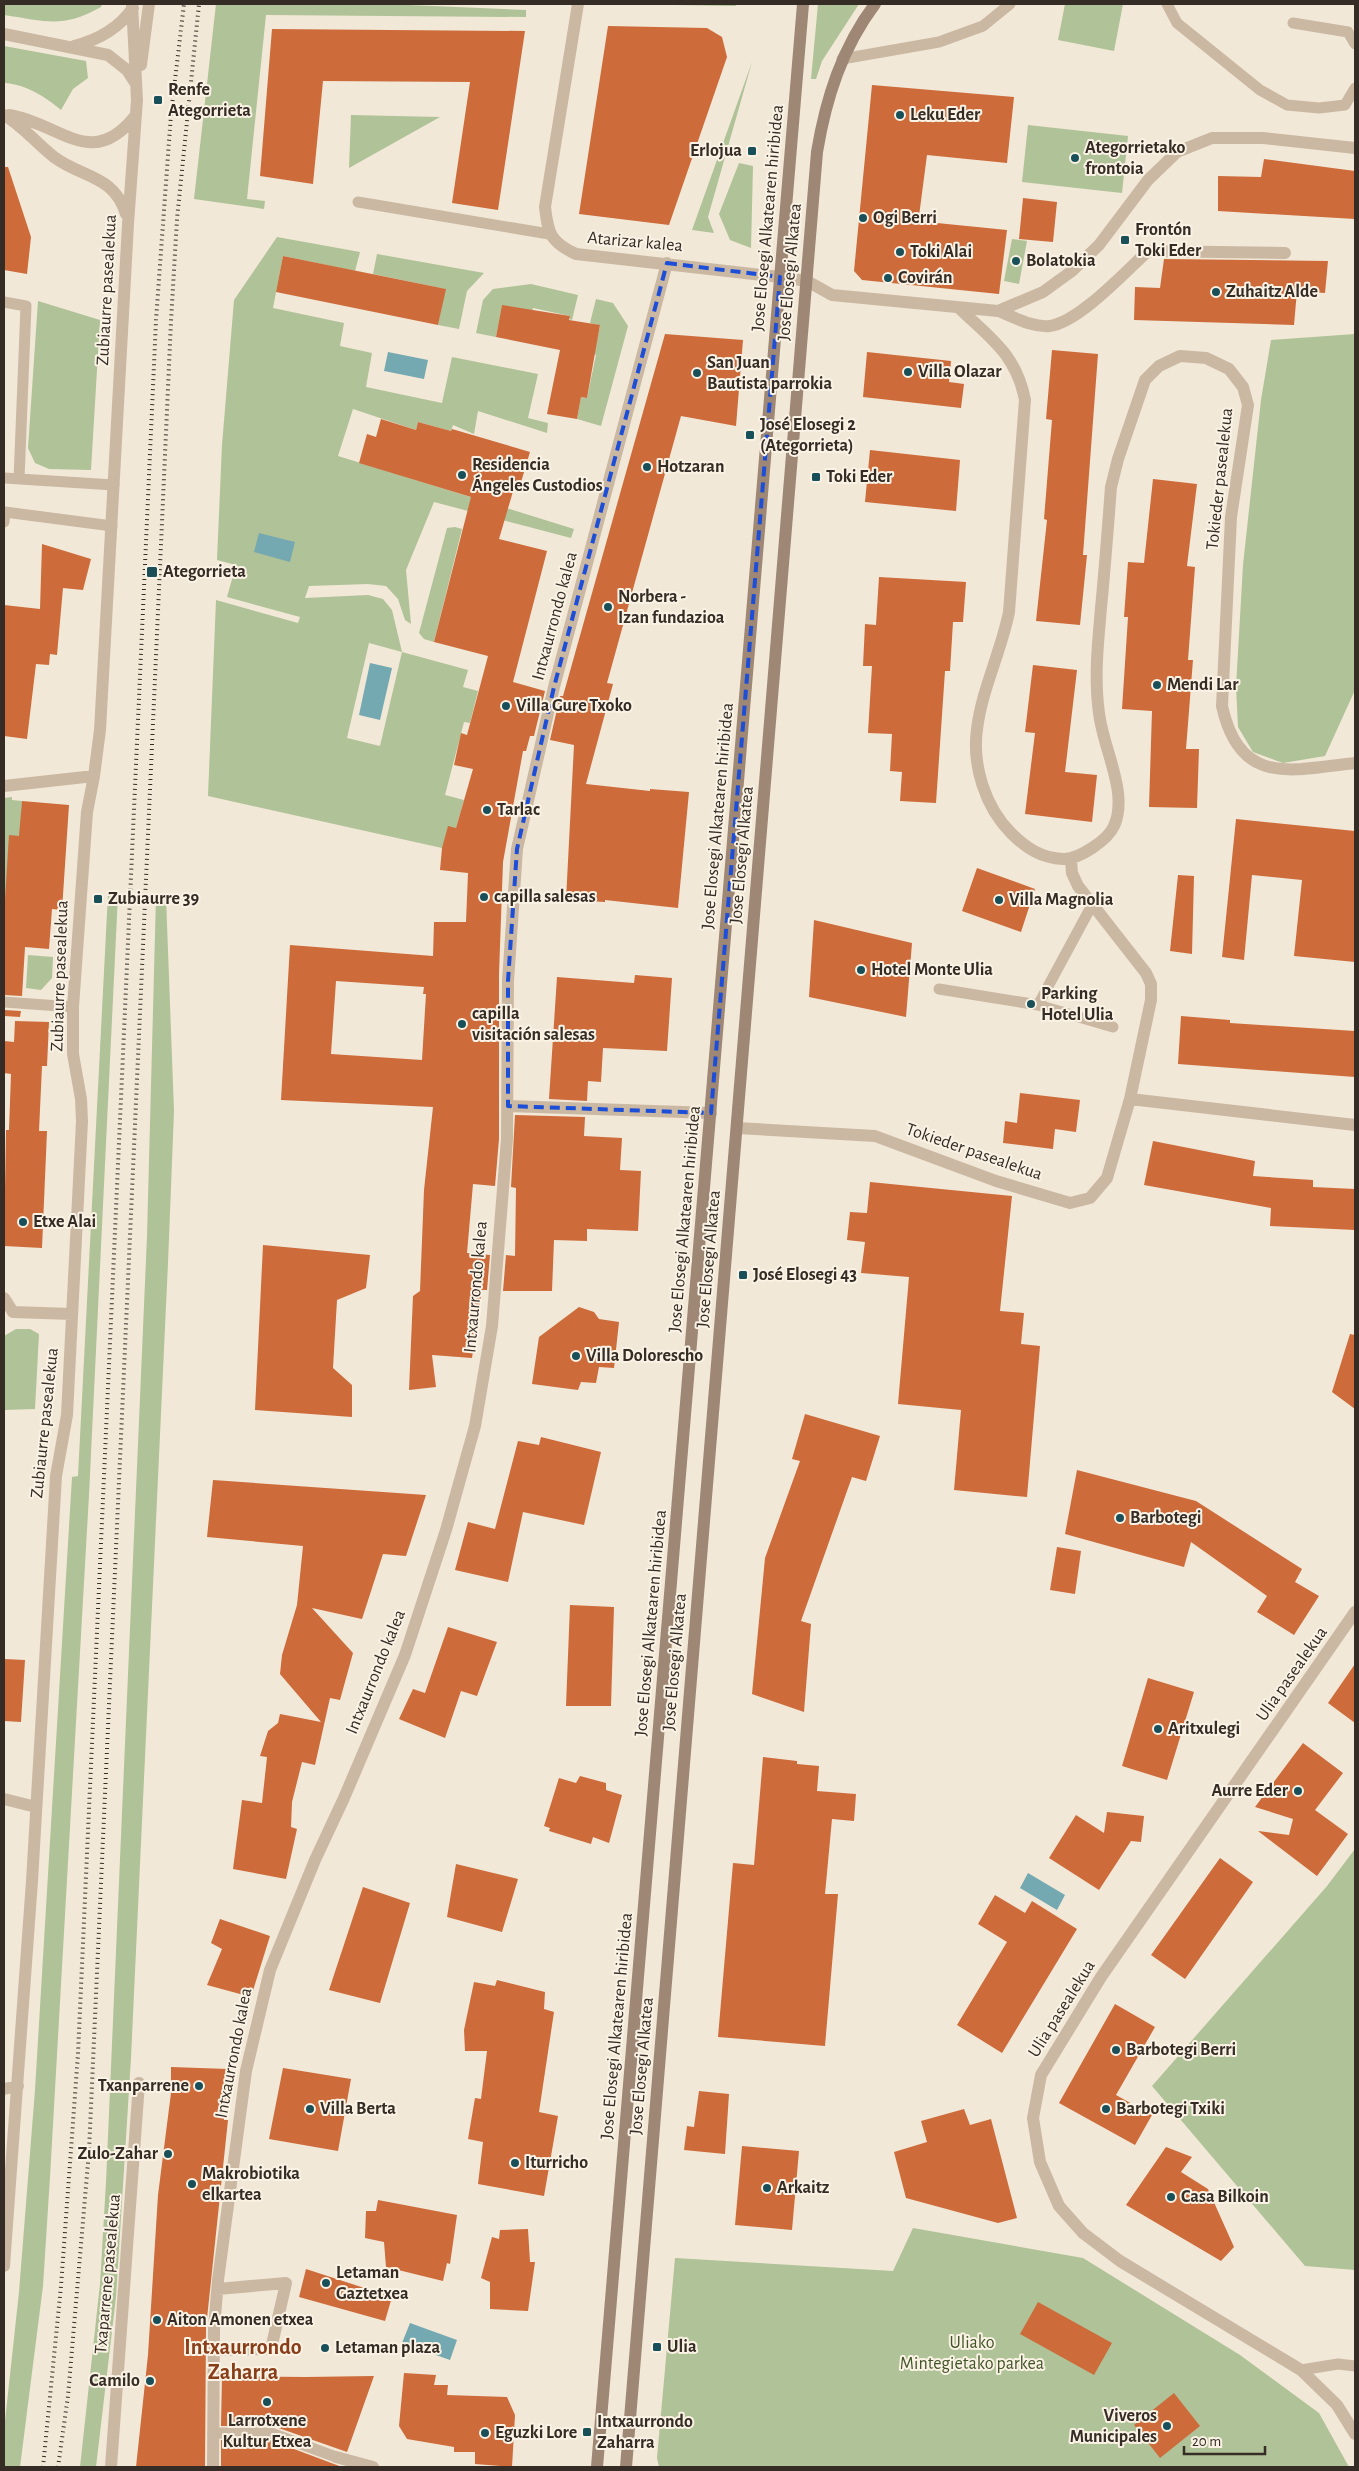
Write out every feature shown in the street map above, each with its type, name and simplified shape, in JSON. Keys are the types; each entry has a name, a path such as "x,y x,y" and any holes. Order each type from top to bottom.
{"main road":[{"name":"Jose Elosegi Alkatearen hiribidea","path":"597,2467 803,4"},
{"path":"842,59 862,21 875,4"},
{"name":"Jose Elosegi Alkatea","path":"626,2467 818,152 823,118 832,84 842,59"}],"street":[{"name":"Zubiaurre pasealekua","path":"4,2266 18,2086 56,1476 67,1415 82,1121 80,1090 73,1054 73,1007 87,812 100,730 128,224 137,93 149,4"},
{"path":"548,234 544,207 578,4"},
{"name":"Zubiaurre pasealekua","path":"133,6 137,93"},
{"path":"72,47 106,34 133,6"},
{"path":"4,34 108,55 128,70 137,93"},
{"path":"4,115 31,120 78,142 90,142 115,136 127,127 136,115"},
{"path":"4,115 25,129 55,157 106,183 122,203 128,224"},
{"path":"998,311 1043,292 1072,270 1099,245 1148,180 1177,152 1212,138 1263,138 1355,148"},
{"name":"Atarizar kalea","path":"548,234 563,248 576,254 667,263 807,281"},
{"path":"807,281 832,295 998,311 1029,323 1050,326 1073,318 1148,252 1285,253"},
{"name":"Intxaurrondo kalea","path":"213,2467 214,2350 218,2289 246,2071 270,1970 315,1860 344,1798 405,1654 446,1530 475,1426 492,1326 508,1106 508,981 517,849 554,687 667,263"},
{"path":"960,308 1010,357 1021,379 1025,400 1009,612 1004,639 976,730 977,759 985,795 1003,825 1025,848 1051,859 1071,860"},
{"name":"Tokieder pasealekua","path":"737,1128 875,1136 996,1181 1070,1203 1090,1198 1107,1178 1130,1099 1151,1000 1151,984 1146,973 1078,886 1072,873 1071,860 1093,848 1114,828 1121,806 1118,784 1110,764 1099,719 1095,682 1112,487 1118,459 1145,380 1159,366 1180,356 1206,358 1229,369 1243,387 1248,405 1231,517 1222,706 1227,728 1248,758 1262,766 1285,771 1355,763"},
{"path":"4,786 94,776"},
{"path":"1130,1099 1355,1125"},
{"path":"508,1106 711,1113"},
{"path":"4,1298 8,1315 72,1314"},
{"name":"Ulia pasealekua","path":"1355,1612 1101,1978 1041,2075 1033,2118 1040,2162 1058,2206 1083,2232 1120,2261 1301,2370 1337,2405 1355,2434"},
{"path":"4,1799 36,1807"},
{"name":"Txaparrene pasealekua","path":"111,2467 139,2084"},
{"path":"4,2089 18,2086"},
{"path":"214,2350 271,2349 286,2283 218,2289"},
{"path":"336,2458 373,2467"}],"lane":[{"path":"842,59 939,42 983,26 1010,4"},
{"path":"1167,4 1177,23 1260,90 1287,105 1320,108 1345,105 1355,88"},
{"path":"1293,23 1348,32 1355,44"},
{"path":"358,202 548,234"},
{"path":"4,302 26,306 19,479"},
{"path":"4,478 114,485"},
{"path":"4,515 112,526"},
{"path":"1038,1005 1092,905"},
{"path":"939,989 1038,1005 1113,1027"},
{"path":"4,1002 73,1007"},
{"path":"1301,2370 1338,2364 1355,2366"},
{"path":"213,2433 271,2433 336,2458"}],"highlighted area":[{"path":"667,263 780,277 711,1113 508,1106 508,981 517,849 554,687"}],"green space":[{"path":"4,4 102,4 101,7 87,14 54,22 4,15"},
{"path":"216,4 385,4 526,10 526,17 266,15 247,199 265,201 264,209 194,199"},
{"path":"612,4 738,4 735,6"},
{"path":"818,4 859,4 822,61 816,79 811,79"},
{"path":"1065,4 1123,4 1114,51 1058,40"},
{"path":"4,46 86,61 88,78 73,89 61,110 35,92 20,86 4,83"},
{"path":"752,62 708,217 714,233 692,230"},
{"path":"351,115 440,117 349,168"},
{"name":"Ategorrietako frontoia","path":"1028,125 1128,136 1122,193 1022,182"},
{"path":"739,163 753,166 751,248 730,240 719,214"},
{"path":"277,237 360,252 355,271 283,256 273,308 344,323 340,346 372,353 366,387 442,403 452,357 538,374 528,418 548,423 547,433 478,411 474,434 453,425 451,431 418,422 416,430 353,409 338,456 574,529 571,538 434,502 406,570 411,624 405,620 398,599 386,586 368,584 309,586 305,598 368,595 383,599 392,610 402,652 468,670 463,687 478,691 470,723 464,722 445,795 464,800 456,828 442,848 208,796 216,600 298,623 300,617 227,597 236,565 217,560 222,445 234,300","holes":["369,643 402,652 380,746 347,738"]},
{"name":"Bolatokia","path":"1012,239 1027,241 1019,284 1004,281"},
{"path":"377,254 484,273 467,291 459,329 438,325 445,289 373,274"},
{"path":"531,284 578,295 572,320 569,319 570,316 533,308 530,318 502,306 496,337 476,333 483,300 493,289"},
{"path":"596,299 613,303 628,326 601,426 577,419 581,397 587,398 596,355 594,354 600,326 590,323"},
{"path":"38,301 100,320 91,470 49,469 35,463 28,448"},
{"path":"1355,334 1355,690 1325,756 1283,763 1253,752 1238,727 1236,687 1243,565 1261,400 1271,340"},
{"path":"455,527 462,529 434,642 424,639 419,633 447,528"},
{"path":"12,797 12,800 22,801 18,907 4,906 4,798"},
{"path":"108,894 118,895 89,1495 43,2286 20,2467 4,2467 4,2430 19,2292 35,2090 72,1477 78,1476"},
{"path":"156,897 166,897 174,1111 131,2058 116,2297 96,2467 80,2467 100,2284 106,2182 147,1236"},
{"path":"28,955 53,957 52,978 41,990 26,988"},
{"path":"16,1329 30,1329 39,1334 35,1409 4,1410 4,1336"},
{"path":"1355,1849 1355,2270 1305,2266 1152,2086 1327,1886"},
{"name":"Uliako Mintegietako parkea","path":"913,2228 1083,2258 1240,2355 1319,2413 1349,2467 659,2467 657,2458 675,2258 893,2271"}],"water":[{"path":"388,352 428,360 424,379 384,371"},
{"path":"259,533 295,542 290,562 254,552"},
{"path":"370,663 392,668 380,720 359,715"},
{"path":"1028,1873 1065,1895 1057,1910 1020,1888"},
{"path":"410,2323 457,2340 450,2360 402,2343"}],"building":[{"path":"608,26 707,28 722,37 727,57 669,225 579,214"},
{"path":"272,29 525,31 498,210 452,203 470,82 323,81 313,184 260,176"},
{"path":"872,85 1014,97 1007,163 927,155 919,216 928,217 927,222 1007,230 999,294 862,280 854,271"},
{"path":"1264,159 1355,171 1355,219 1218,211 1218,176 1261,177"},
{"path":"4,167 8,167 31,237 27,274 4,270"},
{"path":"1023,198 1057,202 1053,242 1019,239"},
{"path":"283,256 446,289 438,325 276,292"},
{"name":"Zuhaitz Alde","path":"1164,259 1328,261 1325,293 1297,291 1294,325 1134,320 1135,287 1160,288"},
{"path":"502,305 570,316 569,320 600,325 587,398 581,397 577,419 547,414 560,350 496,337"},
{"path":"665,334 743,340 736,426 681,416 607,683 613,684 586,784 650,791 650,789 689,792 678,908 605,900 605,902 566,900 574,745 550,740 560,696 563,696"},
{"path":"1052,350 1098,354 1083,555 1087,555 1080,625 1036,621 1047,520 1044,519 1052,420 1046,419"},
{"name":"Villa Olazar","path":"867,352 951,361 949,382 964,384 961,408 863,397"},
{"path":"381,419 416,430 418,422 451,431 452,429 530,452 519,489 514,488 499,539 547,551 513,682 545,691 534,736 530,736 526,751 523,751 503,862 499,974 499,1139 495,1186 473,1184 467,1253 490,1255 487,1290 482,1290 472,1358 432,1355 436,1387 409,1390 413,1296 420,1291 424,1190 433,1107 281,1100 290,945 433,956 434,922 466,922 468,873 440,870 442,848 448,826 456,828 473,769 454,765 461,733 467,735 488,656 434,642 471,497 359,463 367,434 376,437","holes":["336,981 424,987 423,994 426,994 422,1060 331,1054"]},
{"path":"870,450 960,460 956,511 865,502"},
{"path":"1153,479 1197,484 1187,566 1195,567 1188,660 1193,660 1186,749 1199,749 1197,808 1149,807 1152,711 1122,709 1128,617 1124,617 1128,562 1144,563"},
{"path":"42,544 91,559 83,590 63,588 57,655 50,654 49,665 36,664 27,739 4,736 4,605 40,609"},
{"path":"879,577 966,582 963,622 953,622 950,671 945,671 936,803 900,801 902,772 890,771 892,734 868,733 872,666 863,666 865,624 876,625"},
{"path":"1033,665 1077,670 1065,772 1097,775 1092,822 1025,814 1035,733 1025,732"},
{"path":"22,801 69,805 62,910 52,909 49,949 25,947 22,996 4,995 4,915 9,835 19,836"},
{"path":"1236,819 1355,831 1355,962 1294,956 1302,880 1252,875 1244,960 1222,957"},
{"name":"Villa Magnolia","path":"977,868 1035,889 1021,932 962,911"},
{"path":"1178,875 1194,876 1192,954 1170,951"},
{"name":"Hotel Monte Ulia","path":"814,920 912,943 906,1017 809,997"},
{"path":"635,975 672,978 667,1051 603,1048 601,1082 588,1081 587,1101 549,1099 557,977 634,983"},
{"path":"4,1010 21,1011 20,1017 4,1016"},
{"path":"1181,1016 1230,1020 1230,1023 1355,1031 1355,1077 1178,1064"},
{"path":"15,1021 49,1022 47,1066 42,1066 39,1131 47,1131 42,1248 4,1246 6,1130 9,1130 11,1074 4,1073 4,1041 14,1042"},
{"path":"1020,1093 1080,1100 1076,1132 1055,1129 1053,1149 1003,1143 1005,1121 1017,1123"},
{"path":"515,1115 585,1117 584,1136 622,1138 620,1170 641,1171 638,1231 587,1229 587,1241 554,1240 552,1291 503,1291 506,1255 515,1256 516,1188 511,1187"},
{"path":"1153,1141 1255,1161 1253,1176 1313,1180 1313,1187 1355,1189 1355,1230 1270,1226 1271,1208 1144,1185"},
{"path":"870,1182 1012,1196 1000,1311 1024,1313 1021,1344 1040,1346 1027,1497 954,1490 961,1410 898,1404 909,1277 861,1273 865,1242 847,1240 850,1212 867,1213"},
{"path":"263,1245 370,1255 366,1288 337,1300 333,1368 352,1385 352,1417 255,1410"},
{"name":"Villa Dolorescho","path":"579,1307 594,1312 599,1319 619,1322 614,1368 599,1367 596,1383 581,1382 578,1390 532,1384 539,1337"},
{"path":"1350,1334 1355,1335 1355,1409 1332,1392"},
{"path":"805,1414 880,1436 866,1481 852,1477 801,1621 811,1624 804,1712 752,1694 765,1558 800,1461 792,1459"},
{"path":"541,1437 601,1452 584,1525 523,1512 508,1582 455,1570 468,1522 495,1529 518,1441 539,1445"},
{"path":"1077,1470 1196,1501 1302,1569 1295,1582 1319,1596 1294,1635 1257,1612 1267,1596 1191,1542 1184,1567 1065,1534"},
{"path":"213,1480 426,1495 406,1556 383,1554 362,1619 312,1608 353,1653 340,1700 330,1698 315,1765 302,1762 292,1802 291,1827 297,1829 286,1879 233,1869 242,1800 262,1803 267,1757 260,1756 268,1731 278,1723 280,1714 321,1722 280,1674 282,1655 297,1605 303,1546 207,1537"},
{"path":"1057,1547 1081,1551 1075,1594 1050,1590"},
{"path":"570,1605 614,1607 611,1706 566,1706"},
{"path":"448,1627 497,1642 477,1696 461,1691 445,1738 399,1719 413,1689 425,1693"},
{"path":"4,1659 25,1660 21,1722 4,1721"},
{"path":"1355,1664 1355,1723 1328,1703"},
{"name":"Aritxulegi","path":"1148,1678 1194,1692 1167,1780 1122,1766"},
{"name":"Aurre Eder","path":"1303,1743 1343,1773 1315,1810 1348,1834 1317,1876 1258,1831 1289,1835 1293,1819 1255,1807"},
{"path":"763,1757 797,1761 797,1764 819,1766 817,1791 856,1794 854,1821 832,1819 825,1894 838,1894 825,2046 718,2037 733,1863 754,1865"},
{"path":"580,1776 606,1783 606,1790 622,1795 609,1843 593,1837 591,1844 549,1831 550,1828 544,1826 559,1778 576,1783"},
{"path":"1107,1812 1144,1816 1141,1842 1131,1841 1099,1890 1049,1858 1076,1815 1104,1833"},
{"path":"1220,1858 1253,1882 1185,1979 1151,1955"},
{"path":"456,1864 518,1879 502,1932 447,1917"},
{"path":"363,1887 410,1903 380,2003 329,1990"},
{"path":"995,1895 1025,1913 1032,1901 1077,1929 1002,2053 957,2025 1007,1942 978,1924"},
{"path":"220,1919 270,1936 251,1997 207,1985 222,1949 211,1943"},
{"path":"497,1980 545,1992 544,2009 554,2012 539,2112 558,2116 544,2196 478,2184 483,2142 468,2139 475,2098 481,2099 487,2051 465,2051 464,2030 474,1982 495,1986"},
{"path":"1115,2004 1155,2027 1116,2095 1152,2115 1135,2145 1059,2103"},
{"path":"171,2067 228,2069 224,2120 228,2120 206,2328 205,2467 136,2467 148,2355 158,2195 171,2093"},
{"name":"Villa Berta","path":"283,2068 351,2079 338,2151 269,2139"},
{"path":"699,2091 729,2094 725,2154 684,2150 687,2126 694,2127"},
{"path":"964,2109 970,2125 991,2119 1017,2218 998,2223 906,2198 894,2152 927,2142 921,2121"},
{"name":"Arkaitz","path":"742,2146 799,2151 792,2230 735,2225"},
{"name":"Casa Bilkoin","path":"1166,2147 1192,2157 1181,2172 1208,2189 1234,2247 1221,2261 1126,2205"},
{"path":"378,2200 457,2215 450,2264 447,2263 443,2281 386,2267 384,2242 365,2238 366,2211 376,2211"},
{"path":"528,2229 530,2262 535,2262 528,2311 490,2309 490,2282 481,2278 492,2237 499,2239 500,2230"},
{"name":"Letaman Gaztetxea","path":"306,2269 392,2297 385,2321 299,2297"},
{"path":"1038,2302 1112,2343 1094,2375 1020,2334"},
{"path":"404,2373 436,2375 434,2385 448,2385 447,2395 507,2397 515,2415 512,2467 475,2464 475,2452 454,2452 454,2447 407,2439 399,2426"},
{"path":"222,2376 374,2376 347,2452 273,2426 221,2426"},
{"name":"Viveros Municipales","path":"1174,2393 1200,2426 1160,2458 1134,2425"},
{"path":"221,2440 270,2440 342,2467 221,2467"}],"railway":[{"path":"43,2467 61,2286 78,2054 156,320 171,114 184,4"},
{"path":"58,2467 68,2396 89,2151 171,321 177,219 199,4"}],"place":[{"name":"Renfe Ategorrieta","path":"158,100"},
{"name":"Leku Eder","path":"900,115"},
{"name":"Erlojua","path":"752,151"},
{"name":"Ategorrietako frontoia","path":"1075,158"},
{"name":"Ogi Berri","path":"863,218"},
{"name":"Frontón Toki Eder","path":"1125,240"},
{"name":"Toki Alai","path":"900,252"},
{"name":"Bolatokia","path":"1016,261"},
{"name":"Covirán","path":"888,278"},
{"name":"Zuhaitz Alde","path":"1216,292"},
{"name":"Villa Olazar","path":"908,372"},
{"name":"San Juan Bautista parrokia","path":"697,373"},
{"name":"José Elosegi 2 (Ategorrieta)","path":"750,435"},
{"name":"Hotzaran","path":"647,467"},
{"name":"Residencia Ángeles Custodios","path":"462,475"},
{"name":"Toki Eder","path":"816,477"},
{"name":"Ategorrieta","path":"152,572"},
{"name":"Norbera - Izan fundazioa","path":"608,607"},
{"name":"Mendi Lar","path":"1157,685"},
{"name":"Villa Gure Txoko","path":"506,706"},
{"name":"Tarlac","path":"487,810"},
{"name":"capilla salesas","path":"484,897"},
{"name":"Zubiaurre 39","path":"98,899"},
{"name":"Villa Magnolia","path":"999,900"},
{"name":"Hotel Monte Ulia","path":"861,970"},
{"name":"Parking Hotel Ulia","path":"1031,1004"},
{"name":"capilla visitación salesas","path":"462,1024"},
{"name":"Etxe Alai","path":"23,1222"},
{"name":"José Elosegi 43","path":"743,1275"},
{"name":"Villa Dolorescho","path":"576,1356"},
{"name":"Barbotegi","path":"1120,1518"},
{"name":"Aritxulegi","path":"1158,1729"},
{"name":"Aurre Eder","path":"1298,1791"},
{"name":"Barbotegi Berri","path":"1116,2050"},
{"name":"Txanparrene","path":"199,2086"},
{"name":"Villa Berta","path":"310,2109"},
{"name":"Barbotegi Txiki","path":"1106,2109"},
{"name":"Zulo-Zahar","path":"168,2154"},
{"name":"Iturricho","path":"515,2163"},
{"name":"Makrobiotika elkartea","path":"192,2184"},
{"name":"Arkaitz","path":"767,2188"},
{"name":"Casa Bilkoin","path":"1171,2197"},
{"name":"Letaman Gaztetxea","path":"326,2283"},
{"name":"Aiton Amonen etxea","path":"157,2320"},
{"name":"Ulia","path":"657,2347"},
{"name":"Letaman plaza","path":"325,2348"},
{"name":"Camilo","path":"150,2381"},
{"name":"Larrotxene Kultur Etxea","path":"267,2402"},
{"name":"Viveros Municipales","path":"1167,2426"},
{"name":"Intxaurrondo Zaharra","path":"587,2432"},
{"name":"Eguzki Lore","path":"485,2433"}],"district":[{"name":"Intxaurrondo Zaharra","path":"243,2360"}]}
